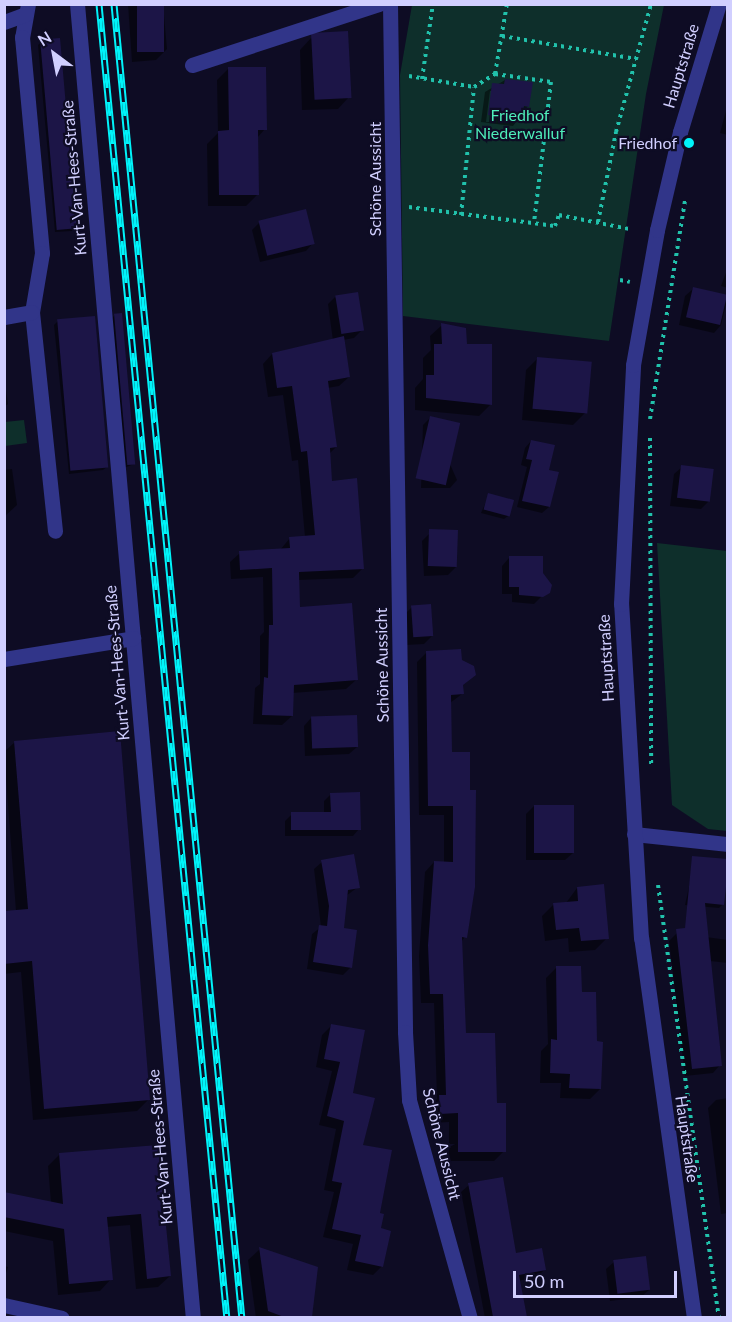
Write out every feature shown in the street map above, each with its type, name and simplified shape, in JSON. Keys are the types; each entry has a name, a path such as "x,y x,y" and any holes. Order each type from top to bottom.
{"street":[{"name":"Kurt-Van-Hees-Straße","path":"77,4 194,1317"},
{"path":"192,65 379,4"},
{"name":"Schöne Aussicht","path":"390,4 409,1100 470,1317"},
{"name":"Hauptstraße","path":"694,1317 641,938 621,604 633,365 657,230 680,132 719,4"},
{"path":"4,22 27,9"},
{"path":"27,9 22,37 42,253 32,312 55,531"},
{"path":"4,317 32,312"},
{"path":"4,659 133,638"},
{"path":"634,834 728,844"},
{"path":"4,1305 62,1317"}],"path":[{"path":"422,79 433,4"},
{"path":"495,74 507,4"},
{"path":"598,223 616,132 651,4"},
{"path":"502,36 636,59"},
{"path":"393,74 474,87 495,74 551,82 534,223"},
{"path":"461,215 474,87"},
{"path":"650,424 686,195"},
{"path":"393,205 555,226 559,215 629,229"},
{"path":"650,436 651,777"},
{"path":"658,883 719,1317"}],"green space":[{"name":"Friedhof Niederwalluf","path":"412,5 664,5 646,94 609,341 403,316 400,75"},
{"path":"24,420 27,443 5,446 5,422"},
{"path":"657,543 727,551 727,831 708,829 672,805"}],"building":[{"path":"137,4 164,4 164,52 137,52"},
{"path":"348,31 352,98 315,100 311,33"},
{"path":"60,38 77,228 57,230 40,40"},
{"path":"228,67 266,67 267,130 258,130 259,195 219,195 218,131 229,130"},
{"path":"505,79 533,82 529,107 524,106 522,119 488,115 492,83 504,84"},
{"path":"306,209 315,244 267,256 258,221"},
{"path":"693,287 727,295 720,325 686,317"},
{"path":"358,292 364,331 341,334 335,296"},
{"path":"122,313 135,464 127,465 114,314"},
{"path":"95,316 108,467 70,471 57,319"},
{"path":"441,323 466,328 467,344 492,344 492,405 426,398 426,375 434,375 434,344 442,344"},
{"path":"344,336 350,377 328,381 337,447 330,448 332,481 357,478 364,569 299,572 300,607 352,603 358,680 294,685 293,716 262,715 264,677 268,678 269,625 273,625 272,568 240,570 239,551 290,548 289,537 315,535 307,451 301,452 292,386 277,388 272,353"},
{"path":"537,357 592,362 587,414 532,409"},
{"path":"430,416 460,423 446,485 416,478"},
{"path":"531,440 555,445 549,470 559,472 550,507 522,501 532,460 526,459"},
{"path":"681,465 714,469 710,502 677,498"},
{"path":"488,493 514,500 510,516 484,509"},
{"path":"429,529 458,530 457,567 428,566"},
{"path":"509,556 543,556 543,573 552,585 550,593 543,597 519,595 519,587 509,587"},
{"path":"431,604 433,636 413,637 411,605"},
{"path":"461,649 462,660 474,666 476,675 463,685 464,694 451,695 452,752 470,752 470,790 476,790 475,887 467,938 462,937 466,1033 495,1033 497,1103 506,1103 506,1152 458,1152 458,1113 440,1114 439,1095 446,1095 443,994 430,994 428,945 434,861 453,862 453,806 428,806 426,651"},
{"path":"357,715 358,747 312,749 311,717"},
{"path":"120,731 150,1100 44,1109 32,961 4,964 4,911 28,909 14,741"},
{"path":"360,792 361,830 291,830 291,812 331,812 330,793"},
{"path":"534,805 574,805 574,853 534,853"},
{"path":"354,854 360,888 348,890 344,928 357,930 352,968 313,962 319,925 327,926 329,906 321,860"},
{"path":"692,856 728,859 728,869 724,905 705,903 722,1066 692,1069 676,929 685,928"},
{"path":"604,884 609,939 581,941 579,928 556,930 553,903 578,901 577,887"},
{"path":"556,966 581,966 582,992 596,992 597,1041 603,1042 601,1089 569,1088 570,1074 550,1073 551,1039 557,1040"},
{"path":"331,1024 365,1030 353,1093 375,1098 363,1145 392,1150 380,1213 384,1214 381,1228 391,1231 383,1267 355,1261 361,1235 332,1229 342,1183 332,1181 344,1121 327,1116 340,1062 324,1059"},
{"path":"158,1145 171,1276 147,1279 141,1214 107,1217 113,1280 69,1284 64,1229 4,1217 4,1192 63,1204 59,1153"},
{"path":"503,1177 516,1253 542,1248 546,1270 519,1275 527,1317 493,1317 468,1183"},
{"path":"259,1247 318,1267 312,1317 284,1317 268,1311"},
{"path":"646,1256 650,1290 617,1294 613,1260"}],"railway":[{"path":"99,4 227,1318"},
{"path":"114,4 242,1318"}],"place":[{"name":"Friedhof","path":"689,143"}]}
